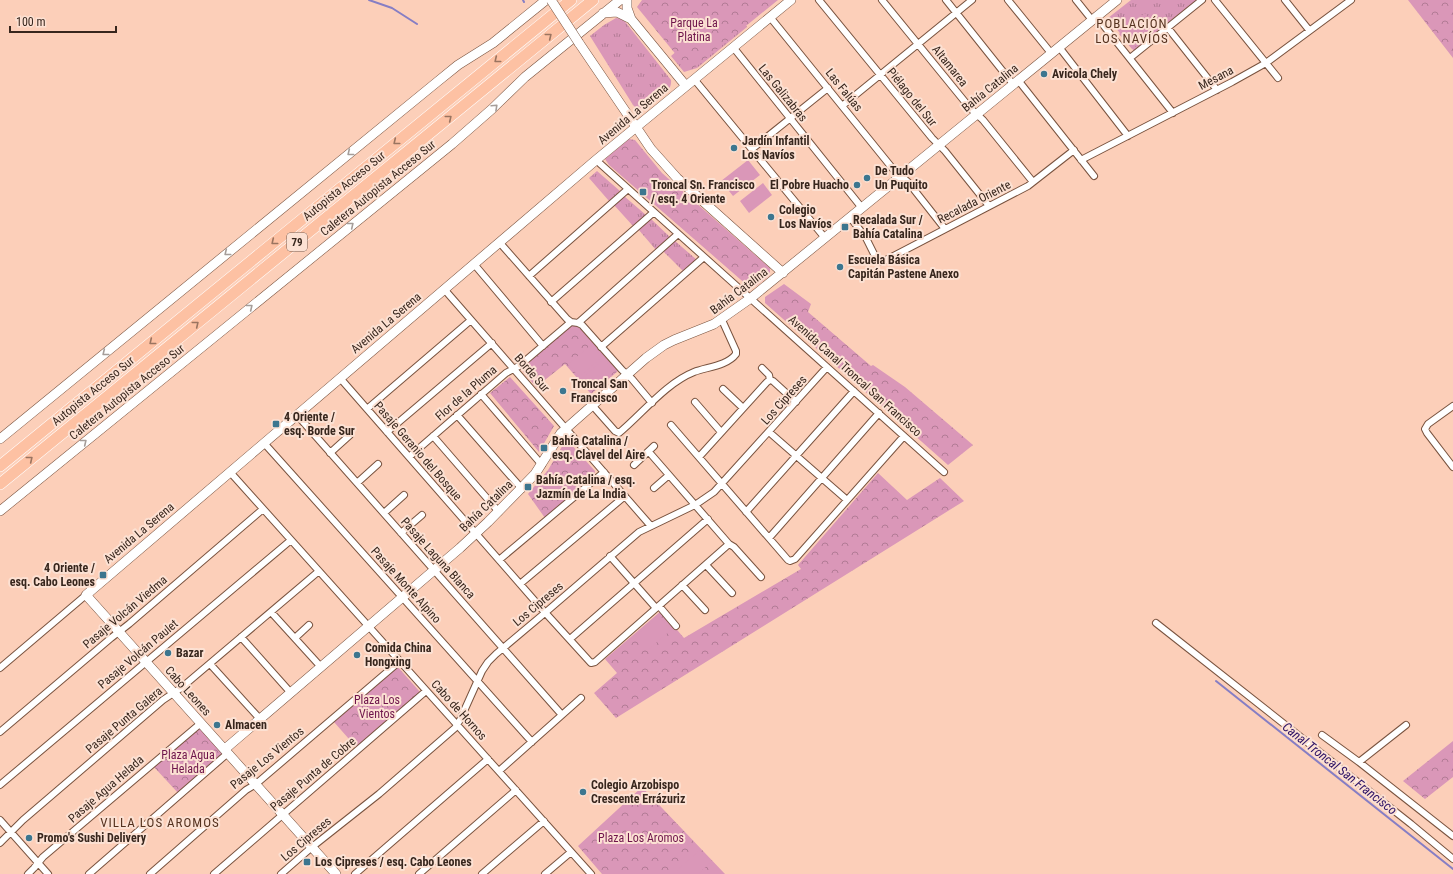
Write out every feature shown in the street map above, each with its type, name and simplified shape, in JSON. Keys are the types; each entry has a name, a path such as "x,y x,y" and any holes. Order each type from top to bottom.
{"highway":[{"name":"Autopista Acceso Sur","path":"0,466 571,0"},
{"name":"Autopista Acceso Sur","path":"0,484 593,0"}],"street":[{"path":"0,438 441,78 458,65 493,43 546,0"},
{"path":"551,0 657,157 677,178 783,273"},
{"name":"Caletera Autopista Acceso Sur","path":"0,511 452,144 492,109 525,77 620,0"},
{"path":"627,0 627,8 631,19 686,86"},
{"name":"Avenida La Serena","path":"0,668 596,160 791,0"},
{"name":"Piélago del Sur","path":"819,0 989,206"},
{"name":"Altamarea","path":"882,0 970,108 977,114 1033,182"},
{"path":"946,0 1074,150 1094,176"},
{"path":"842,106 972,0"},
{"path":"1008,0 1051,53"},
{"path":"1076,0 1130,58 1172,113"},
{"name":"Bahía Catalina","path":"89,874 260,719 476,534 522,489 542,465 554,442 566,428 646,358 664,345 684,335 708,327 722,320 751,298 1117,0"},
{"path":"1130,58 1202,0"},
{"path":"1215,0 1278,78"},
{"path":"1285,0 1309,30"},
{"name":"Mesana","path":"1081,160 1266,63 1349,0"},
{"path":"604,13 617,12 631,19"},
{"name":"Las Falúas","path":"770,17 893,169 908,182 944,229"},
{"path":"1168,28 1217,90"},
{"name":"Las Galizabras","path":"733,47 862,208"},
{"path":"1059,47 1128,136"},
{"path":"694,79 825,238"},
{"path":"752,149 828,88"},
{"name":"Recalada Oriente","path":"850,217 866,238 879,262 883,261 1033,182 1074,150"},
{"name":"Avenida Canal Troncal San Francisco","path":"596,160 944,472"},
{"path":"529,276 628,189"},
{"path":"551,302 654,212"},
{"name":"Flor de la Pluma","path":"409,457 506,373 519,366 575,322 678,234"},
{"path":"500,243 567,319 582,325 652,402"},
{"path":"601,347 704,257"},
{"path":"474,264 543,346"},
{"name":"Borde Sur","path":"444,290 650,525"},
{"path":"366,409 471,320"},
{"path":"592,406 617,433 683,377 734,357 736,354 722,320"},
{"path":"387,432 492,344"},
{"name":"Los Cipreses","path":"281,874 452,732 457,725 488,662 503,648 634,534 650,525 696,505 705,499 722,484 828,367"},
{"path":"762,368 769,375 770,380 796,402"},
{"name":"Pasaje Geranio del Bosque","path":"340,378 520,584 592,663 658,607"},
{"path":"699,457 770,380"},
{"path":"723,389 743,408"},
{"path":"746,512 854,391"},
{"path":"481,394 542,465"},
{"path":"695,402 721,432"},
{"path":"1453,406 1428,424 1425,429 1453,467"},
{"path":"769,538 879,413"},
{"name":"Pasaje Laguna Blanca","path":"297,415 562,715"},
{"path":"457,415 522,489"},
{"path":"671,425 790,561 795,559 904,436"},
{"path":"769,432 847,500"},
{"path":"330,453 350,435"},
{"path":"433,436 499,512"},
{"name":"Pasaje Monte Alpino","path":"264,443 532,742"},
{"path":"634,465 654,446"},
{"path":"649,452 728,544 734,547 761,577"},
{"path":"357,483 378,464"},
{"name":"Cabo de Hornos","path":"230,472 591,874"},
{"path":"499,560 604,472"},
{"path":"654,488 669,475"},
{"path":"384,513 404,495"},
{"path":"520,584 625,496"},
{"name":"Pasaje Volcán Viedma","path":"0,732 263,509"},
{"path":"401,534 422,515"},
{"path":"570,639 708,519"},
{"name":"Pasaje Volcán Paulet","path":"0,785 291,540"},
{"path":"658,607 728,544"},
{"path":"610,556 676,626"},
{"path":"706,564 732,593"},
{"name":"Pasaje Punta Galera","path":"0,843 146,715 210,664 319,571"},
{"path":"682,586 705,610"},
{"name":"Cabo Leones","path":"86,595 336,874"},
{"path":"271,612 321,667"},
{"path":"1156,623 1453,859"},
{"path":"295,638 309,625"},
{"path":"241,637 291,693"},
{"name":"Pasaje Los Vientos","path":"150,874 246,790 256,784 400,661"},
{"path":"210,664 260,719"},
{"name":"Pasaje Punta de Cobre","path":"214,874 273,821 283,815 426,691"},
{"path":"499,772 581,698"},
{"name":"Pasaje Agua Helada","path":"28,874 43,857 201,723"},
{"path":"1359,762 1406,725"},
{"path":"1322,735 1359,762 1453,836"},
{"path":"355,874 488,759"},
{"path":"420,874 516,790"},
{"path":"0,820 48,874"},
{"path":"482,874 544,821"},
{"path":"545,874 571,852"}],"green space":[{"name":"Parque La Platina","path":"642,0 778,0 693,69 687,68 637,7"},
{"path":"1131,0 1197,0 1134,51 1108,18"},
{"path":"1408,0 1453,0 1453,58"},
{"path":"1145,13 1157,28 1132,49 1119,34"},
{"path":"616,18 623,19 671,80 671,85 664,95 654,103 642,108 637,109 633,105 590,36"},
{"path":"741,18 747,27 697,68 684,72 671,56 679,49"},
{"path":"629,139 635,140 662,173 770,268 770,275 756,286 748,286 609,165 605,159"},
{"path":"748,160 760,175 733,196 721,181"},
{"path":"597,171 620,191 609,201 589,178"},
{"path":"763,183 772,195 749,213 740,201"},
{"path":"624,196 646,215 633,226 614,205"},
{"path":"650,218 671,238 656,250 638,229"},
{"path":"675,241 697,260 684,272 663,251"},
{"path":"784,284 811,304 808,312 871,366 873,365 905,387 973,445 948,465 765,303 765,297"},
{"path":"572,325 577,325 618,371 591,394 565,364 536,387 521,369"},
{"path":"591,345 602,357 579,377 568,364"},
{"path":"604,359 615,371 592,391 581,379"},
{"path":"510,377 554,426 539,452 490,393"},
{"path":"569,442 595,471 594,476 545,518 528,494 548,470 564,443"},
{"path":"878,473 907,500 940,478 964,501 616,718 594,693 617,673 605,659 661,611 684,638 801,569 798,565"},
{"path":"658,616 671,630 649,649 636,636"},
{"name":"Plaza Los Vientos","path":"397,666 420,692 356,747 334,722"},
{"name":"Plaza Agua Helada","path":"200,728 224,754 179,794 154,767"},
{"path":"1453,741 1453,777 1425,799 1403,781"},
{"name":"Plaza Los Aromos","path":"642,787 725,874 602,874 578,846"},
{"path":"700,850 711,862 698,874 677,874 675,872"}],"waterway":[{"path":"369,0 392,8 417,24"},
{"name":"Canal Troncal San Francisco","path":"1216,681 1453,869"}],"place":[{"name":"Avicola Chely","path":"1044,74"},
{"name":"Jardín Infantil Los Navíos","path":"734,148"},
{"name":"De Tudo Un Puquito","path":"867,178"},
{"name":"El Pobre Huacho","path":"857,185"},
{"name":"Troncal Sn. Francisco / esq. 4 Oriente","path":"643,192"},
{"name":"Colegio Los Navíos","path":"771,217"},
{"name":"Recalada Sur / Bahía Catalina","path":"845,227"},
{"name":"Escuela Básica Capitán Pastene Anexo","path":"840,267"},
{"name":"Troncal San Francisco","path":"563,391"},
{"name":"4 Oriente / esq. Borde Sur","path":"276,424"},
{"name":"Bahía Catalina / esq. Clavel del Aire","path":"544,448"},
{"name":"Bahía Catalina / esq. Jazmín de La India","path":"528,487"},
{"name":"4 Oriente / esq. Cabo Leones","path":"103,575"},
{"name":"Bazar","path":"168,653"},
{"name":"Comida China Hongxing","path":"357,655"},
{"name":"Almacen","path":"217,725"},
{"name":"Colegio Arzobispo Crescente Errázuriz","path":"583,792"},
{"name":"Promo's Sushi Delivery","path":"29,838"},
{"name":"Los Cipreses / esq. Cabo Leones","path":"307,862"}],"district":[{"name":"POBLACIÓN LOS NAVÍOS","path":"1132,30"},
{"name":"VILLA LOS AROMOS","path":"160,822"}]}
